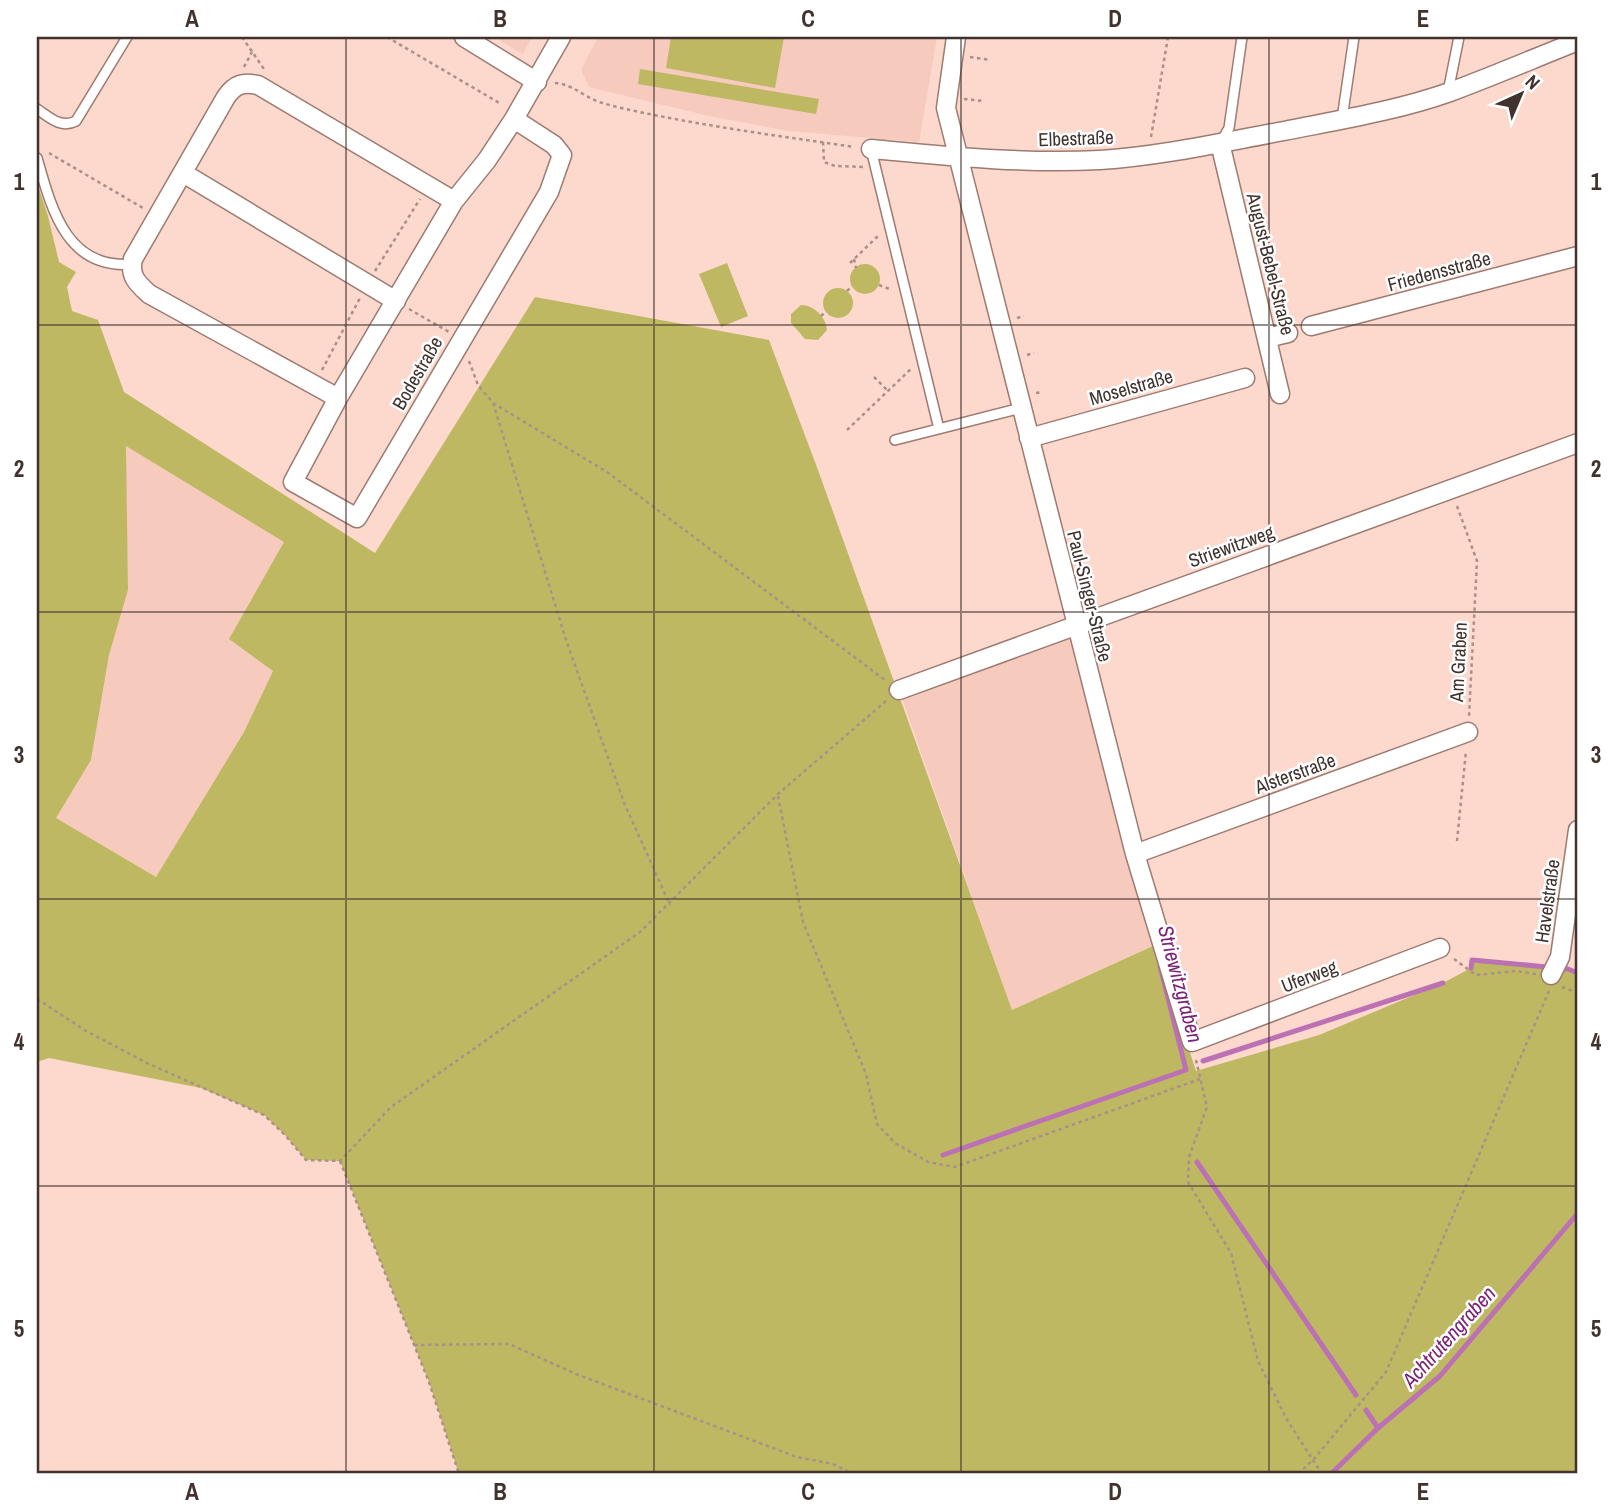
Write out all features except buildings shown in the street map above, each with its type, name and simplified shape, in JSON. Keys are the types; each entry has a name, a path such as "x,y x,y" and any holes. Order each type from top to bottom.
{"street":[{"path":"464,37 537,82"},
{"name":"Bodestraße","path":"516,116 554,145 562,155 549,192 357,518 293,482 338,398 454,201 487,160 516,116 561,37"},
{"name":"Paul-Singer-Straße","path":"956,37 946,108 1135,854 1192,1042"},
{"name":"Elbestraße","path":"871,149 958,157 1064,160 1100,160 1148,155 1342,119 1448,92 1578,41"},
{"path":"338,398 149,293 132,277 132,264 226,97 232,89 244,82 258,85 454,201"},
{"name":"August-Bebel-Straße","path":"1220,143 1280,394"},
{"path":"183,173 396,301"},
{"name":"Friedensstraße","path":"1311,326 1578,256"},
{"path":"1267,338 1288,332"},
{"name":"Moselstraße","path":"1029,438 1245,378"},
{"name":"Striewitzweg","path":"899,690 1578,443"},
{"name":"Alsterstraße","path":"1135,854 1468,732"},
{"name":"Havelstraße","path":"1552,975 1560,957 1578,830"},
{"name":"Uferweg","path":"1192,1042 1440,948"}],"lane":[{"path":"37,109 64,124 70,124 79,117 127,37"},
{"path":"1220,143 1229,128 1242,37"},
{"path":"1342,119 1354,37"},
{"path":"1448,92 1459,37"},
{"path":"871,149 939,429"},
{"path":"37,158 58,222 70,239 100,261 110,265 132,264"},
{"path":"895,440 1021,408"}],"path":[{"path":"387,37 516,116"},
{"path":"1148,155 1168,37"},
{"path":"963,56 990,60"},
{"path":"568,84 600,102 630,110 871,149"},
{"path":"958,99 983,101"},
{"path":"48,152 158,217"},
{"path":"850,263 889,225"},
{"path":"854,259 856,268"},
{"path":"847,291 852,286"},
{"path":"37,999 86,1031 147,1063 264,1115 306,1160 340,1161 391,1107 640,932 670,905 778,794 899,690 607,472 493,403 478,385 461,339 396,301"},
{"path":"821,316 826,311"},
{"path":"847,430 922,358"},
{"path":"874,377 888,391"},
{"path":"493,403 566,640 625,805 670,905"},
{"name":"Am Graben","path":"1451,490 1477,561 1468,732 1457,841"},
{"path":"778,794 803,922 866,1074 877,1124 895,1143 928,1162 955,1167 1200,1079"},
{"path":"1440,948 1476,975 1516,971 1552,975 1565,990 1578,993"},
{"path":"1298,1474 1314,1459 1385,1373 1547,998 1552,975"},
{"path":"1192,1042 1207,1107 1189,1157 1188,1182 1231,1253 1258,1361 1287,1420 1322,1474"},
{"path":"340,1161 429,1382 459,1474"},
{"path":"414,1345 509,1344 576,1374 797,1457 833,1464 853,1474"}],"shaded area":[{"path":"494,37 532,37 523,54"},
{"path":"598,37 937,37 919,142 789,131 709,116 589,87 581,70"},
{"path":"671,37 784,37 775,88 666,68"},
{"path":"640,69 819,99 816,114 638,84"},
{"path":"37,183 59,262 76,272 67,287 72,311 98,320 124,392 375,553 535,297 769,340 1012,1010 1155,945 1196,1071 1319,1035 1443,983 1471,968 1472,960 1568,969 1578,973 1578,1474 459,1474 429,1382 340,1161 306,1160 264,1115 201,1088 49,1058 37,1062","holes":["126,446 284,542 229,639 273,671 244,732 156,877 56,818 91,760 109,655 128,590"]},
{"path":"727,263 748,316 721,327 699,274"},
{"path":"865,264 875,269 880,279 875,289 865,294 855,289 850,279 855,269"},
{"path":"838,288 848,293 853,303 848,313 838,318 828,313 823,303 828,293"},
{"path":"801,305 815,309 822,316 827,330 818,340 805,339 791,323 791,314"},
{"path":"125,445 285,542 229,639 273,671 244,732 156,877 56,818 91,760 109,655 128,590"},
{"path":"1075,625 1160,942 1012,1010 899,690"}],"waterway":[{"name":"Striewitzgraben","path":"1471,968 1472,960 1568,969 1578,973"},
{"name":"Striewitzgraben","path":"943,1155 1186,1070 1160,966"},
{"name":"Striewitzgraben","path":"1203,1061 1443,983"},
{"path":"1197,1162 1356,1395"},
{"name":"Achtrutengraben","path":"1333,1472 1378,1428 1440,1376 1578,1213"},
{"path":"1366,1410 1378,1428"}]}
